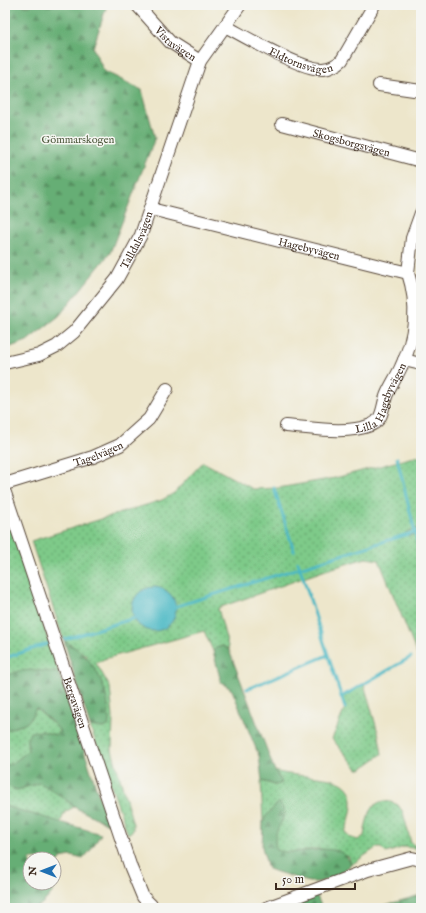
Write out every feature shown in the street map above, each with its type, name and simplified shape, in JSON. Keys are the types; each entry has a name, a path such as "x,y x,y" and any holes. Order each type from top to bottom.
{"street":[{"name":"Vistavägen","path":"137,5 160,23 170,42 200,61"},
{"name":"Talldalsvägen","path":"5,364 48,351 74,332 117,279 141,235 151,209 200,61 240,5"},
{"name":"Eldtornsvägen","path":"225,26 283,56 316,68 326,68 335,66 342,60 374,5"},
{"path":"379,85 421,91"},
{"name":"Skogsborgsvägen","path":"282,124 421,161"},
{"name":"Hagebyvägen","path":"151,209 408,273"},
{"path":"408,273 412,238 421,213"},
{"name":"Lilla Hagebyvägen","path":"286,426 344,429 359,428 376,422 380,418 386,396 404,360 411,340 415,312 412,286 408,273"},
{"path":"404,360 421,364"},
{"name":"Tagelvägen","path":"5,484 93,457 120,445 149,419 167,389"},
{"name":"Bergavägen","path":"5,493 130,868 142,897 154,908"},
{"path":"266,908 368,870 412,858 421,860"}],"green space":[{"name":"Gömmarskogen","path":"5,5 107,5 93,48 104,71 142,90 155,138 110,253 59,316 27,341 5,349"},
{"path":"421,455 421,527 406,532 408,536 421,533 421,664 379,560 366,558 326,570 218,608 229,650 223,646 216,648 213,651 204,631 104,659 96,663 110,687 113,717 112,750 133,824 133,830 128,834 90,726 103,728 109,710 86,655 64,641 31,541 162,500 174,493 203,462 253,489 278,488 335,478"},
{"path":"5,523 10,524 59,673 38,671 12,674 5,677"},
{"path":"421,527 421,533 408,536 406,532"},
{"path":"64,641 75,647 84,655 98,674 106,697 109,722 108,726 103,728 90,726"},
{"path":"223,646 229,650 275,771 282,783 276,785 262,781 259,756 232,690 221,682 213,651 216,648"},
{"path":"34,670 59,673 108,824 74,807 63,797 40,783 17,790 5,785 5,765 12,764 28,751 27,740 30,732 41,731 55,735 60,731 36,708 26,723 5,731 5,677 18,671"},
{"path":"364,684 379,736 382,754 361,769 358,769 332,739 345,708 341,697"},
{"path":"35,708 60,731 55,735 41,731 27,740 28,751 12,764 5,765 5,731 27,723"},
{"path":"275,771 336,780 346,786 351,795 351,810 345,832 349,837 358,840 364,836 369,814 377,804 383,801 398,805 403,812 411,843 421,846 421,849 404,847 386,853 381,848 376,848 351,865 349,857 328,850 314,849 300,852 290,852 276,850 275,834 283,820 274,809 266,816 263,823 261,781 275,785 282,783"},
{"path":"40,782 63,797 74,807 65,812 60,823 5,806 5,785 17,790"},
{"path":"279,802 285,812 276,833 276,850 285,852 329,849 339,851 346,856 351,865 335,877 319,882 309,882 268,869 262,847 263,823 266,816"},
{"path":"5,806 101,834 83,859 71,856 62,858 62,851 22,851 22,891 53,891 40,905 31,908 5,908"},
{"path":"316,894 322,908 281,908"},
{"path":"421,895 421,908 375,908"}],"water":[{"path":"154,587 166,591 172,597 176,609 172,621 166,627 154,631 142,627 136,621 132,609 136,597 142,591"}],"waterway":[{"path":"397,458 421,557"},
{"path":"274,488 294,551"},
{"path":"174,607 421,530"},
{"path":"298,562 345,708"},
{"path":"65,639 138,617"},
{"path":"5,658 53,642"},
{"path":"247,689 328,655"},
{"path":"341,697 411,657"}]}
